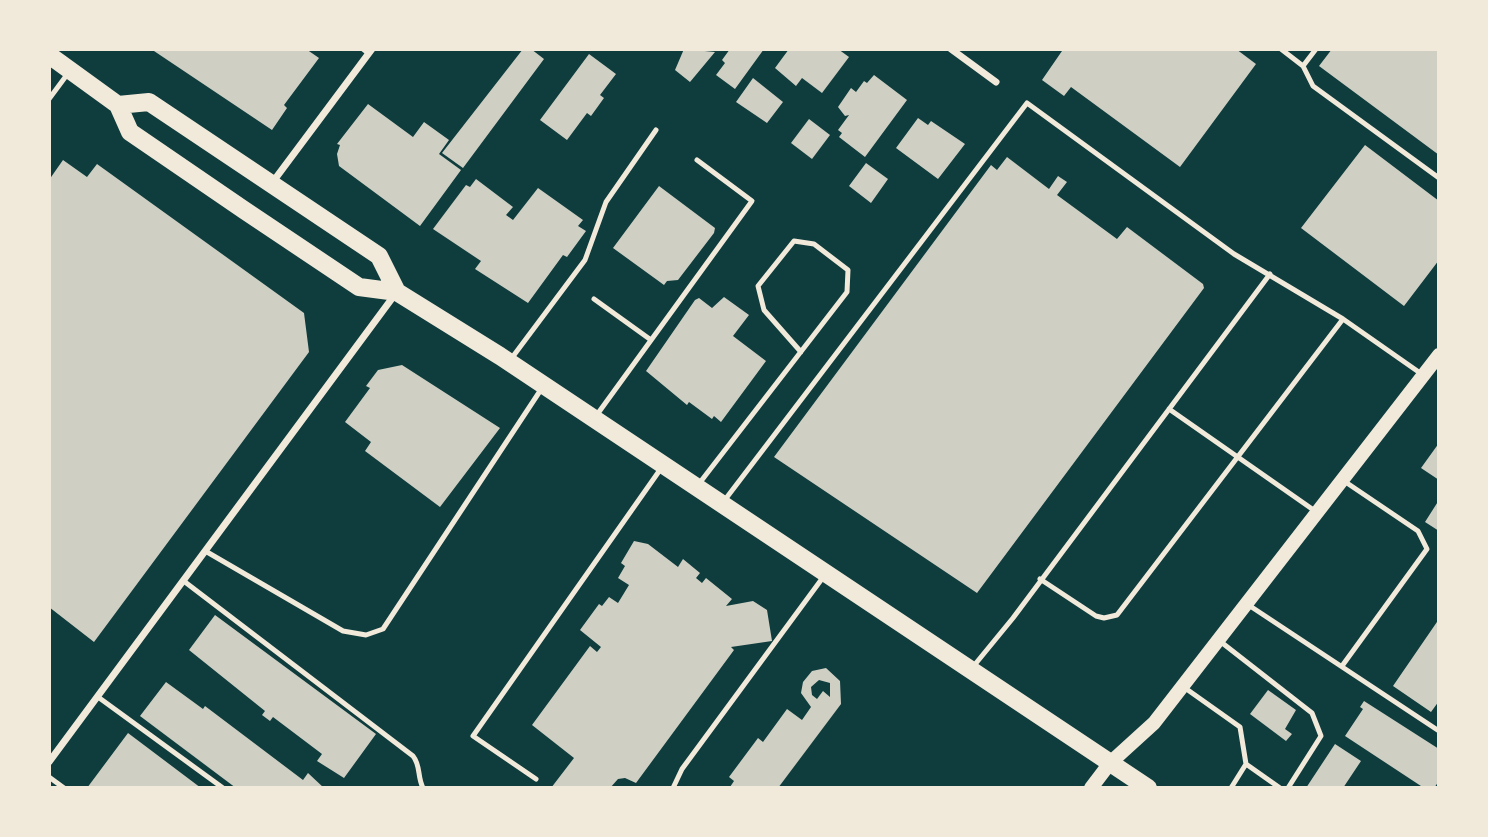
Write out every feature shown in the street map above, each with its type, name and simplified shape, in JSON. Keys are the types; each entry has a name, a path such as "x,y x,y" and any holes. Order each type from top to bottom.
{"main road":[{"path":"49,55 118,105 130,132 359,287 397,292 509,362 1148,788"},
{"path":"118,105 149,102 272,184 379,256 397,292"},
{"path":"1091,788 1110,763 1154,723 1439,355"}],"street":[{"path":"951,49 996,82"},
{"path":"272,184 368,50"},
{"path":"49,762 185,582 397,292"}],"lane":[{"path":"1281,49 1303,66 1313,86 1439,178"},
{"path":"1303,66 1316,49"},
{"path":"49,99 71,69"},
{"path":"722,504 1027,103 1234,254 1343,319 1424,376"},
{"path":"509,362 586,260 606,202 656,130"},
{"path":"594,419 751,201 697,160"},
{"path":"696,487 801,352 847,292 848,270 814,244 794,241 758,286 764,310 801,352"},
{"path":"971,670 1270,274"},
{"path":"594,299 651,340"},
{"path":"1040,579 1096,616 1104,618 1118,615 1343,319"},
{"path":"206,552 343,631 366,635 383,629 544,386"},
{"path":"1169,409 1318,513"},
{"path":"536,779 473,736 663,465"},
{"path":"1342,480 1418,531 1427,549 1342,666"},
{"path":"673,788 682,769 785,632 825,573"},
{"path":"185,582 413,755 419,763 418,778 422,788"},
{"path":"1247,604 1439,731"},
{"path":"1218,640 1312,713 1321,737 1288,788"},
{"path":"1182,686 1240,727 1246,764 1231,788"},
{"path":"98,697 223,788"},
{"path":"1246,764 1280,788"},
{"path":"49,777 64,788"}],"building":[{"path":"151,49 306,49 319,58 284,105 287,108 272,130"},
{"path":"523,49 531,49 544,59 463,168 442,153"},
{"path":"684,49 715,52 690,82 675,70"},
{"path":"730,49 764,49 735,89 716,75 725,63 722,60"},
{"path":"789,49 838,49 849,57 822,93 802,78 796,86 775,68"},
{"path":"1059,49 1236,49 1256,64 1180,167 1071,87 1064,96 1042,80 1062,51"},
{"path":"1332,49 1439,49 1439,155 1319,66"},
{"path":"589,54 616,74 600,95 604,98 591,116 587,113 567,140 540,120"},
{"path":"874,75 907,100 865,157 839,137 842,133 838,130 849,115 845,116 838,107 851,88 856,92 864,81 867,83"},
{"path":"753,78 783,102 767,123 736,102"},
{"path":"368,104 413,137 424,122 449,140 439,154 461,170 420,226 339,166 337,154 340,145 337,144"},
{"path":"918,118 928,125 931,121 965,144 938,179 896,148"},
{"path":"809,119 830,135 812,159 791,143"},
{"path":"1365,145 1439,201 1439,260 1404,306 1301,228"},
{"path":"1007,157 1049,189 1058,176 1067,182 1057,195 1117,239 1127,227 1203,284 1204,288 977,593 774,457 991,165 997,170"},
{"path":"63,160 87,177 97,164 304,313 309,352 94,642 49,607 49,180"},
{"path":"866,163 888,179 871,203 849,186"},
{"path":"476,179 513,207 506,215 513,220 538,188 583,220 578,226 586,231 567,257 563,255 528,303 475,269 481,261 433,229 466,185 470,187"},
{"path":"659,186 715,228 678,280 667,281 664,285 613,248"},
{"path":"724,297 749,315 733,336 766,361 721,422 714,416 712,419 689,402 687,405 646,371 695,300 699,298 712,308"},
{"path":"402,365 500,428 440,507 365,451 371,442 345,422 370,388 366,386 378,370"},
{"path":"1439,443 1439,480 1421,468"},
{"path":"1439,500 1439,531 1425,522"},
{"path":"634,541 648,544 678,567 683,559 700,573 696,578 702,583 706,578 732,599 726,606 753,601 767,610 772,641 731,647 734,650 636,783 625,778 618,779 610,788 551,788 574,758 532,725 590,646 597,652 601,647 580,630 599,604 602,606 609,597 618,603 629,585 618,578 625,566 621,563"},
{"path":"215,615 376,734 344,778 317,761 322,754 273,717 270,721 262,715 265,711 189,650"},
{"path":"1439,619 1439,701 1431,712 1393,686"},
{"path":"826,668 840,681 841,704 778,788 730,787 734,781 729,777 758,738 763,742 787,709 802,720 811,707 801,693 803,682 812,671","holes":["819,680 830,683 830,697 823,691 817,699 812,695 811,687"]},
{"path":"166,682 203,709 205,706 303,780 308,773 324,788 236,788 140,716"},
{"path":"1268,690 1296,710 1285,729 1292,734 1286,741 1250,714"},
{"path":"1364,701 1439,749 1439,781 1434,788 1424,788 1345,736 1363,709 1360,707"},
{"path":"128,733 201,788 87,788"},
{"path":"1335,744 1361,761 1343,788 1306,788"}]}
